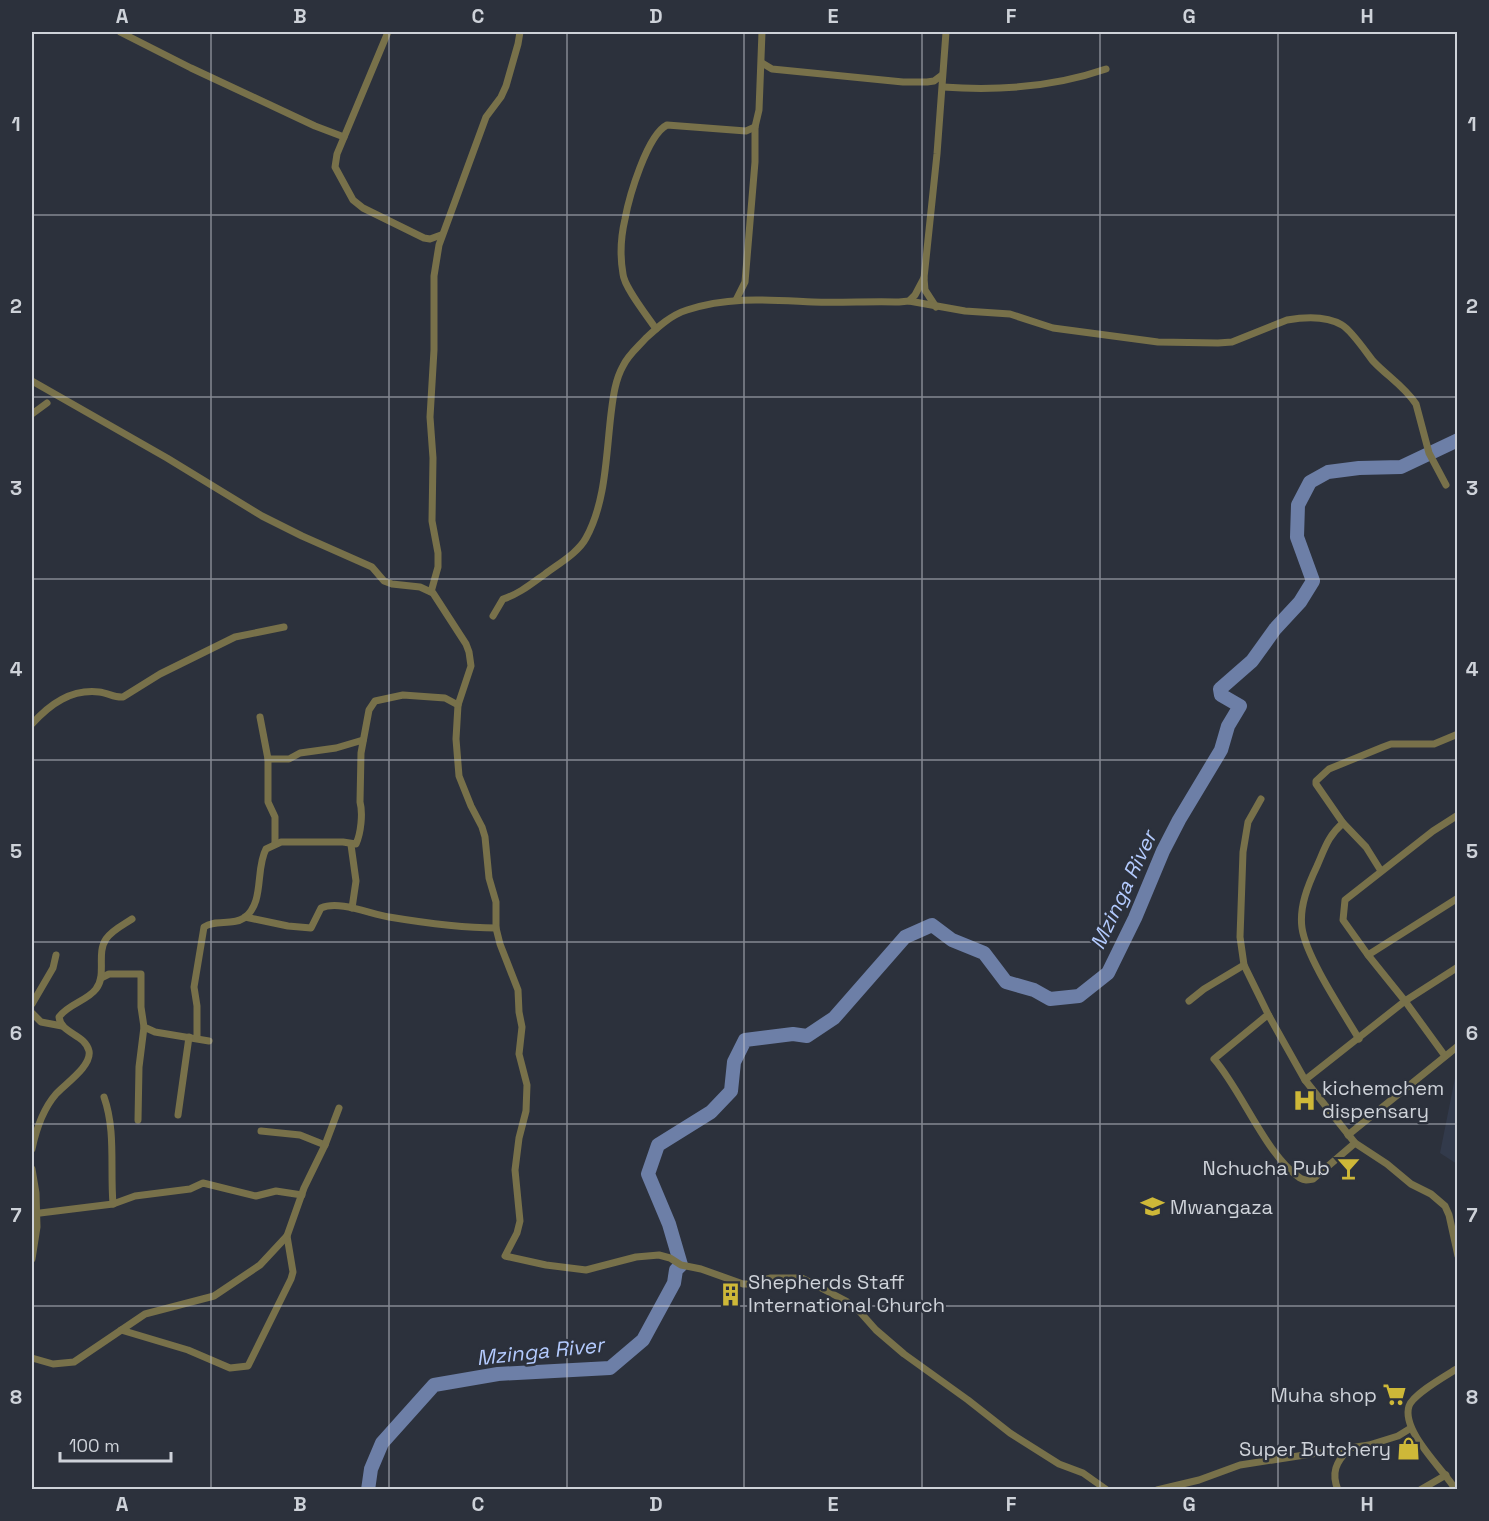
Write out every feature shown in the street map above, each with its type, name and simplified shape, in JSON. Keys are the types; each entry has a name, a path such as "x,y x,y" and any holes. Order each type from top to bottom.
{"street":[{"path":"120,32 181,64 315,126 344,136"},
{"path":"388,32 344,136 335,167 354,200 363,208 424,238 430,239 441,235"},
{"path":"431,592 438,567 438,553 432,521 434,458 430,417 434,350 434,276 441,235 486,117 506,86 520,32"},
{"path":"736,300 745,282 755,162 755,127 759,110 762,32"},
{"path":"936,308 925,290 924,278 946,32"},
{"path":"762,63 772,69 903,82 930,82 942,75"},
{"path":"930,82 942,89 1032,86 1074,80 1106,69"},
{"path":"656,329 631,292 622,273 622,237 625,218 652,140 662,128 672,125 746,131 755,127"},
{"path":"909,301 924,278"},
{"path":"494,616 503,599 529,586 585,540 603,491 604,461 618,378 629,356 656,329 673,316 687,310 736,300 760,298 857,303 909,301 936,308 1010,314 1053,328 1103,336 1158,342 1218,344 1232,342 1280,322 1296,318 1321,319 1342,325 1373,361 1403,386 1416,404 1429,453 1446,485"},
{"path":"32,381 167,458 262,516 372,567 384,580 392,584 420,587 431,592 469,652 471,666 458,705 456,739 459,776 482,827 489,878 496,902 496,928 518,990 522,1033 519,1054 527,1085 526,1111 519,1138 515,1170 520,1221 517,1233 505,1256 546,1265 586,1270 636,1257 659,1255 681,1265 701,1269 743,1284 770,1278 802,1278 846,1301 904,1354 1010,1433 1059,1464 1083,1473 1107,1490"},
{"path":"32,414 47,403"},
{"path":"32,724 41,713 62,698 91,692 123,697 160,674 235,637 284,627"},
{"path":"178,1115 193,1038 197,1006 194,987 204,927 240,921 253,910 264,853 266,849 275,844 307,841 356,844 362,809 360,801 363,740 371,704 380,699 403,695 445,698 458,705"},
{"path":"260,717 268,759 268,802 275,817 275,844"},
{"path":"1381,871 1366,847 1343,824 1316,784 1318,777 1329,770 1391,744 1434,744 1458,734"},
{"path":"268,759 289,759 300,753 336,748 363,740"},
{"path":"1261,799 1248,822 1243,852 1240,937 1244,965 1269,1016 1305,1080 1348,1135 1355,1143 1411,1184 1431,1194 1445,1206 1458,1256"},
{"path":"1445,1056 1343,921 1345,900 1433,831 1458,815"},
{"path":"1343,824 1332,832 1308,884 1302,908 1302,928 1310,953 1359,1039"},
{"path":"351,845 356,881 352,908"},
{"path":"1368,955 1458,898"},
{"path":"245,917 255,921 305,929 311,928 321,908 327,905 468,928 496,928"},
{"path":"62,1026 60,1015 93,993 101,978 104,942 112,932 132,919"},
{"path":"32,1004 53,968 56,955"},
{"path":"1189,1001 1204,989 1244,965"},
{"path":"1305,1080 1405,1001 1458,967"},
{"path":"101,978 109,974 141,974 141,1007 144,1027 139,1067 138,1120"},
{"path":"32,1013 41,1022 62,1026 84,1043 89,1052 82,1070 51,1101 40,1121 32,1149"},
{"path":"1269,1016 1214,1059 1276,1152 1302,1179 1308,1180 1313,1179 1355,1143"},
{"path":"144,1027 155,1032 209,1041"},
{"path":"1348,1135 1458,1046"},
{"path":"104,1097 110,1113 113,1204"},
{"path":"32,1358 53,1364 74,1362 145,1314 214,1296 260,1265 287,1236 339,1108"},
{"path":"261,1131 300,1135 325,1145"},
{"path":"32,1169 37,1227 32,1259"},
{"path":"34,1213 113,1204 135,1196 190,1189 204,1183 256,1196 276,1191 302,1196"},
{"path":"121,1330 188,1350 230,1368 248,1366 291,1279 293,1272 287,1236"},
{"path":"1456,1490 1418,1442 1411,1428 1409,1414 1411,1403 1432,1384 1458,1368"},
{"path":"1157,1490 1199,1480 1240,1465 1274,1458 1349,1449 1398,1436 1411,1428"},
{"path":"1338,1490 1334,1480 1334,1469 1349,1449"},
{"path":"1420,1490 1446,1475"}],"shaded area":[{"path":"1457,1068 1457,1164 1440,1153"}],"waterway":[{"name":"Mzinga River","path":"368,1490 371,1469 382,1443 434,1385 498,1374 610,1368 643,1340 674,1283 676,1270 681,1265 669,1224 648,1174 658,1145 711,1112 731,1091 734,1062 745,1040 793,1034 807,1036 834,1018 905,937 932,925 952,940 984,953 1006,982 1034,990 1050,999 1079,996 1108,973 1135,918 1163,851 1221,750 1228,726 1240,706 1221,695 1220,689 1252,661 1275,629 1300,602 1313,581 1297,537 1298,505 1310,482 1328,472 1359,468 1401,467 1458,440"}],"place":[{"name":"kichemchem dispensary","path":"1304,1100"},
{"name":"Nchucha Pub","path":"1348,1168"},
{"name":"Mwangaza","path":"1152,1207"},
{"name":"Shepherds Staff International Church","path":"730,1294"},
{"name":"Muha shop","path":"1395,1395"},
{"name":"Super Butchery","path":"1409,1449"}]}
